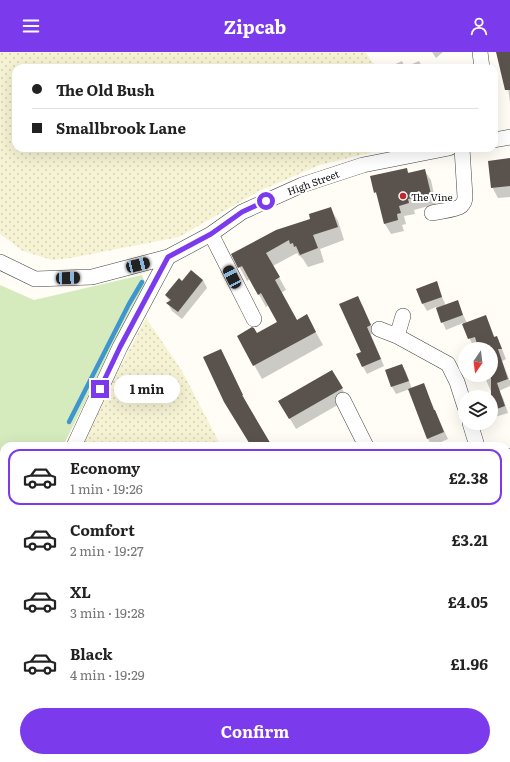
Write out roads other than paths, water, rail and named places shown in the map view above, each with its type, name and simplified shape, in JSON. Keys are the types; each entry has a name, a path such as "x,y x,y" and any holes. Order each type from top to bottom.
{"street":[{"path":"480,52 482,64"},
{"path":"498,139 510,137"},
{"name":"High Street","path":"0,262 35,279 92,277 168,257 211,234 242,212 302,185 363,165 428,152"},
{"path":"432,213 458,207 464,203 465,197 462,152"},
{"path":"211,234 254,319"},
{"path":"76,442 120,347 168,257"},
{"path":"396,336 402,316"},
{"path":"378,329 396,336 448,364 460,390"},
{"path":"343,400 364,442"},
{"path":"472,430 476,442"}],"waterway":[{"path":"69,422 129,304 142,282"}],"place":[{"name":"The Vine","path":"403,196"}]}
